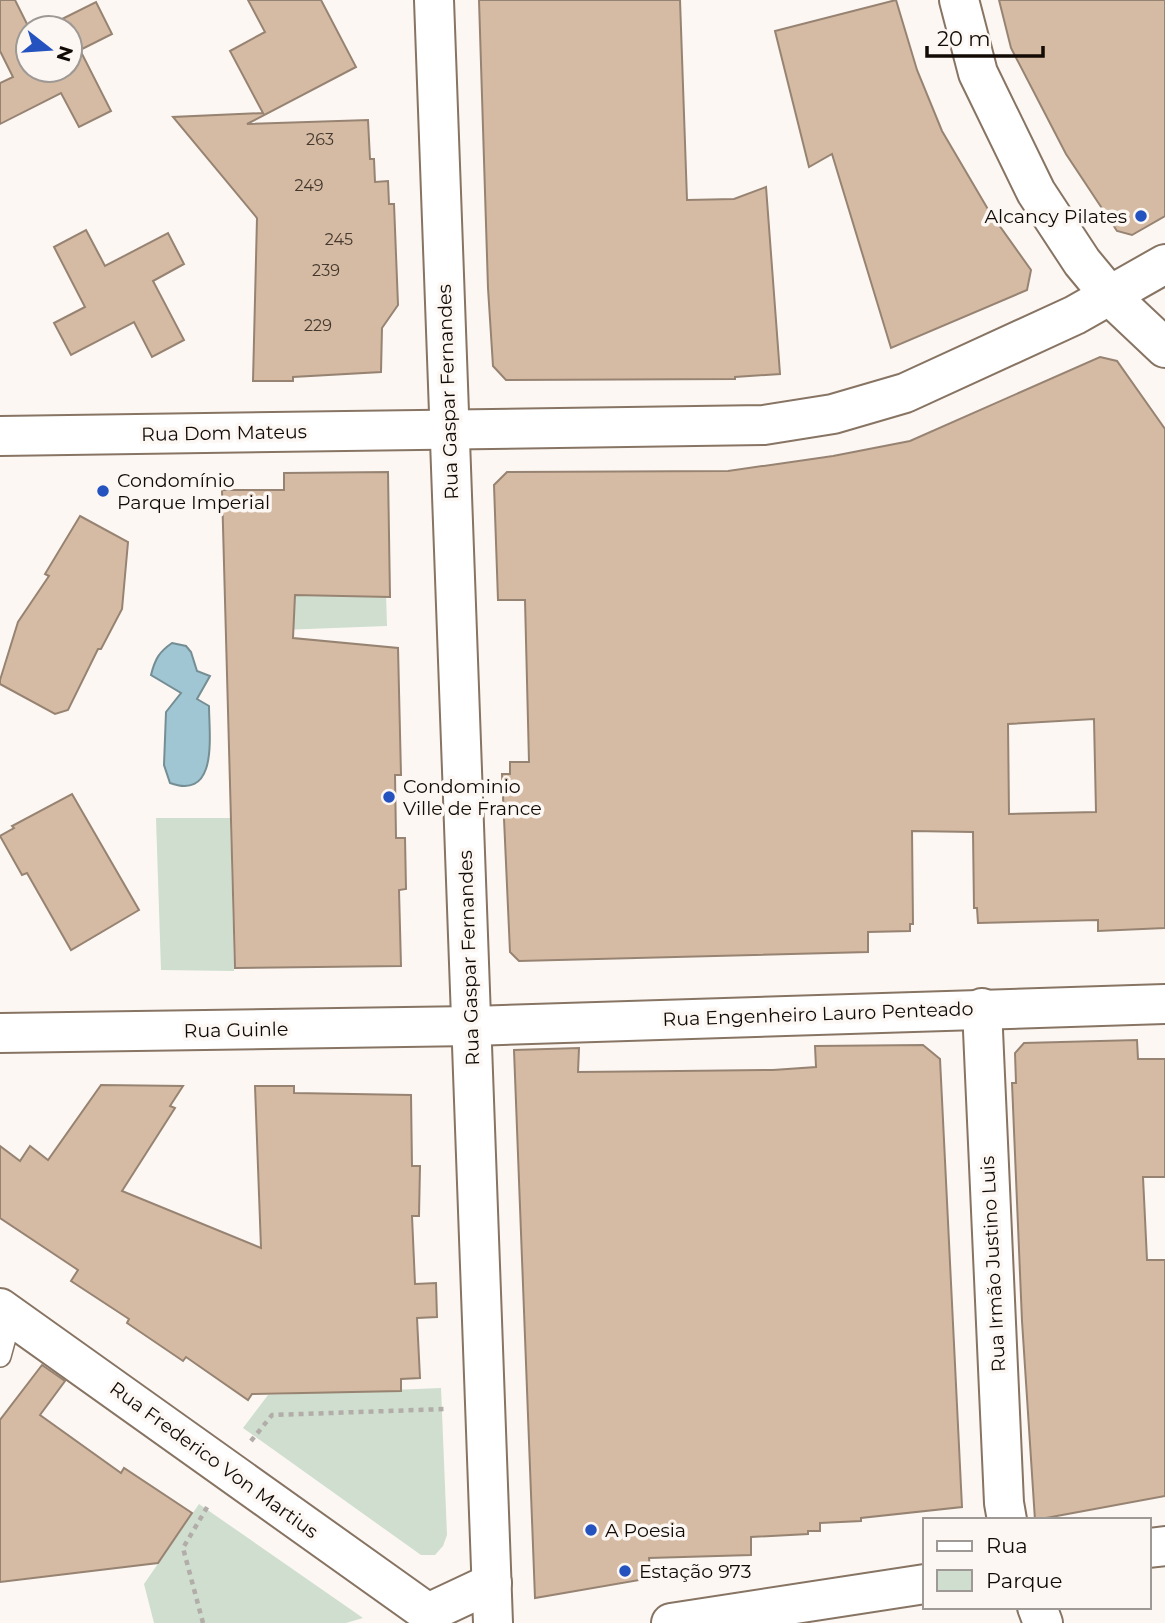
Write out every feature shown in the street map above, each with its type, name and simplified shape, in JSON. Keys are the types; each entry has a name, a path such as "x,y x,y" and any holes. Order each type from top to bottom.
{"street":[{"name":"Rua Gaspar Fernandes","path":"434,0 494,1623"},
{"path":"959,0 978,73 1036,192 1082,262 1111,296 1165,348"},
{"name":"Rua Dom Mateus","path":"0,436 764,425 833,414 905,393 1111,296 1165,264"},
{"name":"Rua Engenheiro Lauro Penteado","path":"472,1026 1165,1004"},
{"name":"Rua Irmão Justino Luis","path":"982,1008 1007,1518"},
{"name":"Rua Guinle","path":"0,1033 472,1026"},
{"name":"Rua Frederico Von Martius","path":"6,1312 429,1618 492,1583"},
{"path":"671,1623 923,1584"}],"lane":[{"path":"0,1356 6,1312"}],"green space":[{"path":"384,530 387,626 226,632"},
{"path":"156,818 230,818 234,971 161,970"},
{"path":"441,1388 447,1535 443,1546 435,1555 421,1555 243,1428 268,1395"},
{"path":"199,1504 363,1618 346,1623 154,1623 144,1584"}],"water":[{"path":"172,643 186,646 191,652 197,671 210,676 197,699 209,706 208,762 204,774 197,782 186,786 170,783 164,765 166,712 181,693 151,675 158,656"}],"building":[{"path":"0,0 15,0 22,14 14,14 14,84 84,84 84,58 111,111 79,127 61,93 0,124 0,83 13,77 0,51"},
{"path":"248,0 321,0 356,67 247,124 368,120 370,159 374,159 375,182 388,181 389,204 394,204 398,305 382,328 381,372 293,377 293,381 253,381 257,218 173,117 263,113 230,51 265,32"},
{"path":"479,0 680,0 687,200 734,199 766,187 780,374 735,379 506,380 493,366"},
{"path":"896,0 917,70 942,131 989,211 1031,270 1027,290 891,348 832,154 809,167 775,31"},
{"path":"999,0 1165,0 1165,216 1132,235 1117,231 1066,154 1011,48"},
{"path":"96,2 112,34 84,48 84,14 72,14"},
{"path":"86,230 105,266 168,233 184,264 153,281 184,340 152,357 134,322 71,355 54,323 85,307 54,247"},
{"path":"1100,357 1117,361 1165,429 1165,928 1098,931 1098,920 978,923 977,908 974,908 973,832 912,831 913,924 910,924 910,931 868,932 868,952 519,961 510,952 502,774 510,774 510,762 529,762 525,600 498,600 494,485 507,472 728,471 833,456 910,441","holes":["1094,719 1096,812 1009,814 1008,724"]},
{"path":"388,472 390,597 295,595 293,638 398,648 401,775 395,775 396,838 405,838 406,889 399,890 401,966 235,968 222,490 284,490 284,473"},
{"path":"80,516 128,542 122,609 101,649 98,649 68,710 55,714 0,684 0,680 18,622 49,576 45,574"},
{"path":"72,794 139,910 71,950 27,873 22,875 0,836 14,828 12,826"},
{"path":"1137,1040 1138,1059 1165,1059 1165,1177 1143,1177 1147,1260 1165,1260 1165,1496 1046,1518 1035,1518 1022,1321 1012,1083 1016,1083 1015,1053 1024,1043"},
{"path":"923,1045 940,1059 962,1507 861,1518 861,1521 820,1523 820,1531 808,1531 808,1534 751,1537 751,1555 649,1558 651,1578 535,1598 514,1050 579,1048 578,1072 773,1070 816,1067 815,1046"},
{"path":"101,1085 183,1086 170,1106 175,1108 122,1191 261,1248 255,1086 294,1086 294,1093 411,1095 412,1166 420,1166 419,1216 412,1216 415,1284 436,1283 437,1317 417,1318 420,1378 401,1379 401,1391 252,1394 248,1400 186,1357 183,1361 127,1323 129,1319 71,1281 78,1270 0,1218 0,1146 20,1161 30,1146 48,1160"},
{"path":"42,1365 65,1381 40,1415 121,1473 124,1468 192,1513 158,1563 0,1582 0,1420"}],"place":[{"name":"Alcancy Pilates","path":"1141,216"},
{"name":"Condomínio Parque Imperial","path":"103,491"},
{"name":"Condominio Ville de France","path":"389,797"},
{"name":"A Poesia","path":"591,1530"},
{"name":"Estação 973","path":"625,1571"}]}
